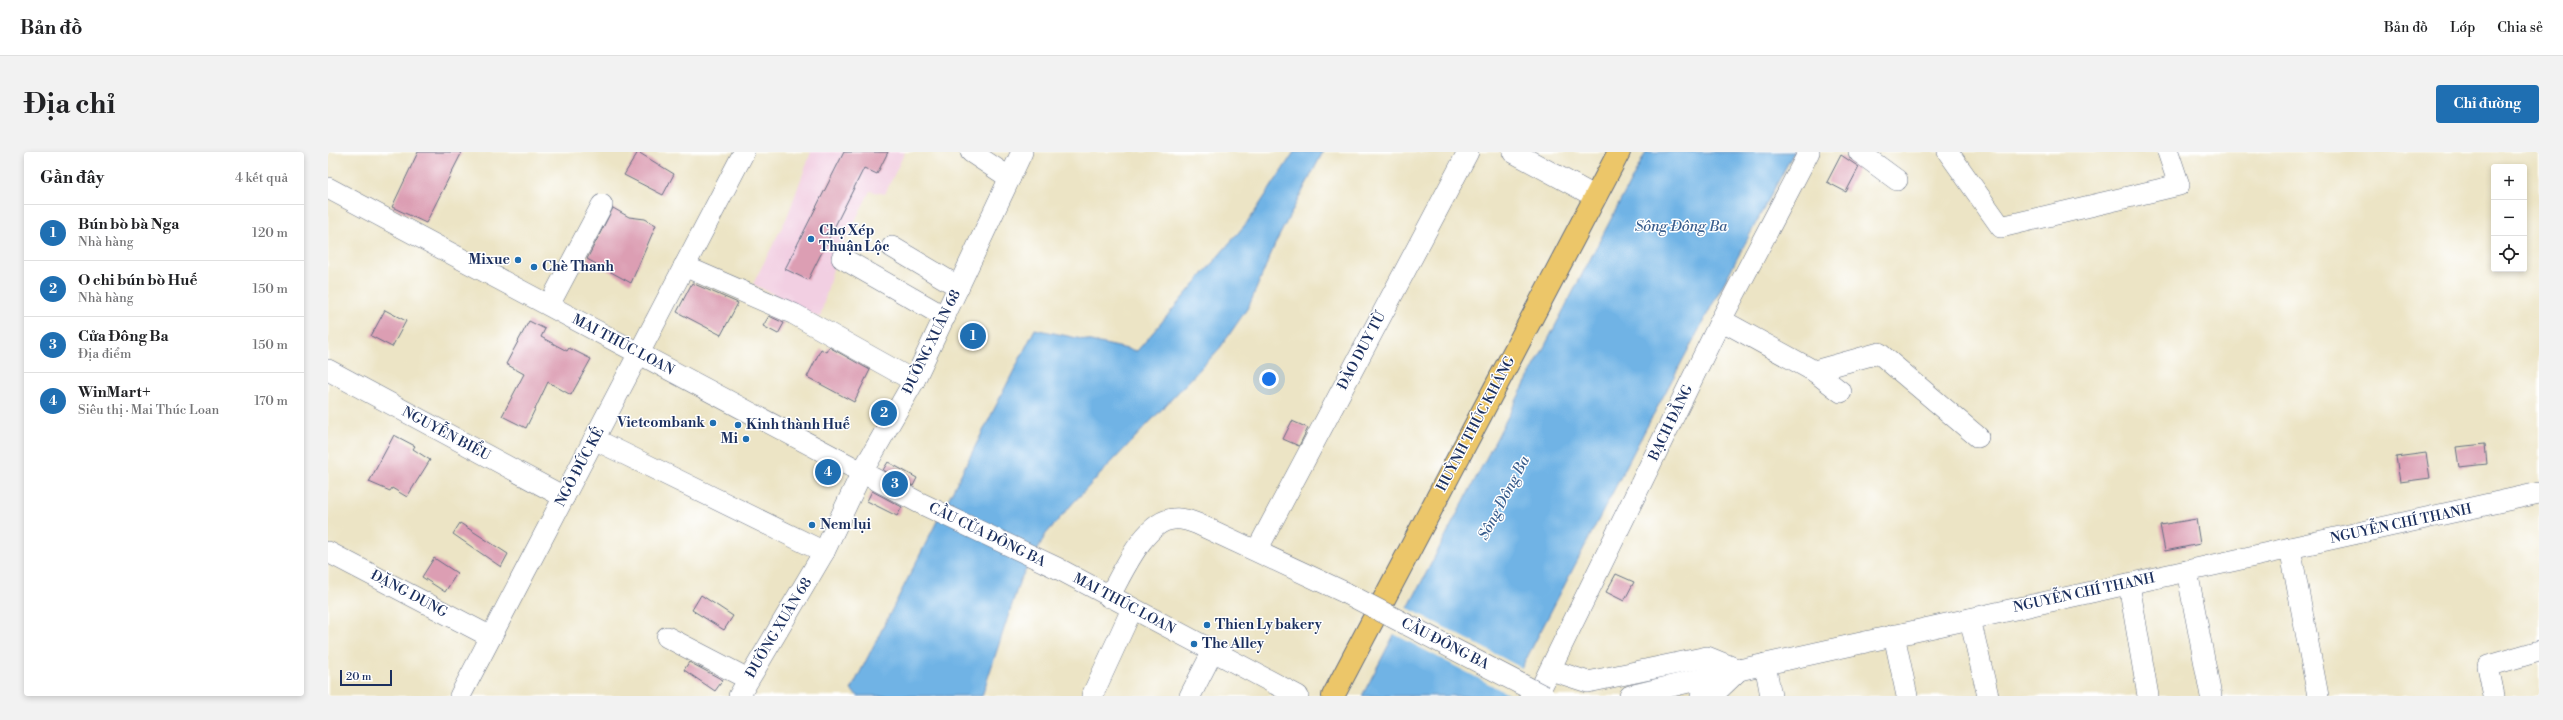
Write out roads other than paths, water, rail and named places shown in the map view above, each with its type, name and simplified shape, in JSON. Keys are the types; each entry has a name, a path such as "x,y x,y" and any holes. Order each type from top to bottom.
{"main road":[{"name":"HUỲNH THÚC KHÁNG","path":"1333,696 1619,152"}],"street":[{"name":"NGÔ ĐỨC KẾ","path":"460,696 744,152"},
{"path":"971,152 1010,178"},
{"name":"ĐƯỜNG XUÂN 68","path":"744,688 824,552 862,472 914,381 1022,152"},
{"name":"ĐÀO DUY TỪ","path":"1257,550 1468,152"},
{"path":"1513,152 1596,197"},
{"name":"BẠCH ĐẰNG","path":"1537,696 1721,320 1808,152"},
{"path":"1859,152 1897,180"},
{"path":"1948,152 2001,227 2179,185 2168,152"},
{"name":"MAI THÚC LOAN","path":"328,188 918,502"},
{"path":"549,305 602,205"},
{"path":"892,248 959,287"},
{"path":"842,258 945,317"},
{"path":"684,266 794,314 914,381"},
{"path":"1721,320 1814,371 1841,392"},
{"path":"1814,371 1878,353 1978,437"},
{"name":"NGUYỄN BIỂU","path":"328,370 564,497"},
{"path":"594,439 824,552"},
{"name":"NGUYỄN CHÍ THANH","path":"1630,696 1894,635 2539,493"},
{"name":"CẦU CỬA ĐÔNG BA","path":"918,502 1057,568"},
{"path":"1109,597 1140,542 1158,524 1173,519 1198,524 1257,550"},
{"path":"2290,548 2318,696"},
{"name":"CẦU ĐÔNG BA","path":"1257,550 1346,593 1544,696"},
{"name":"ĐẶNG DUNG","path":"328,552 491,637"},
{"name":"MAI THÚC LOAN","path":"1057,568 1109,597 1298,696"},
{"path":"2187,571 2211,696"},
{"path":"2129,584 2148,696"},
{"path":"1092,696 1132,609"},
{"path":"1970,619 1988,696"},
{"path":"1894,635 1906,696"},
{"path":"667,637 744,688"},
{"path":"1190,696 1213,651"},
{"path":"2494,696 2488,666 2539,651"},
{"path":"1551,670 1588,682 1707,657 1739,670 1715,693 1702,696"},
{"path":"1765,664 1771,696"}],"water":[{"path":"1294,152 1323,152 1276,242 1249,306 1220,348 1073,503 1046,534 1020,580 982,696 858,696 851,690 1035,329 1137,351 1250,219"},
{"name":"Sông Đông Ba","path":"1646,152 1794,152 1642,436 1507,696 1362,696"}],"place":[{"name":"Chợ Xép Thuận Lộc","path":"811,239"},
{"name":"Mixue","path":"518,260"},
{"name":"Chè Thanh","path":"534,267"},
{"name":"Bún bò bà Nga","path":"973,336"},
{"name":"O chi bún bò Huế","path":"884,413"},
{"name":"Vietcombank","path":"713,423"},
{"name":"Kinh thành Huế","path":"738,425"},
{"name":"Mi","path":"746,439"},
{"name":"WinMart+","path":"828,472"},
{"name":"Cửa Đông Ba","path":"895,484"},
{"name":"Nem lụi","path":"812,525"},
{"name":"Thien Ly bakery","path":"1207,625"},
{"name":"The Alley","path":"1194,644"}]}
